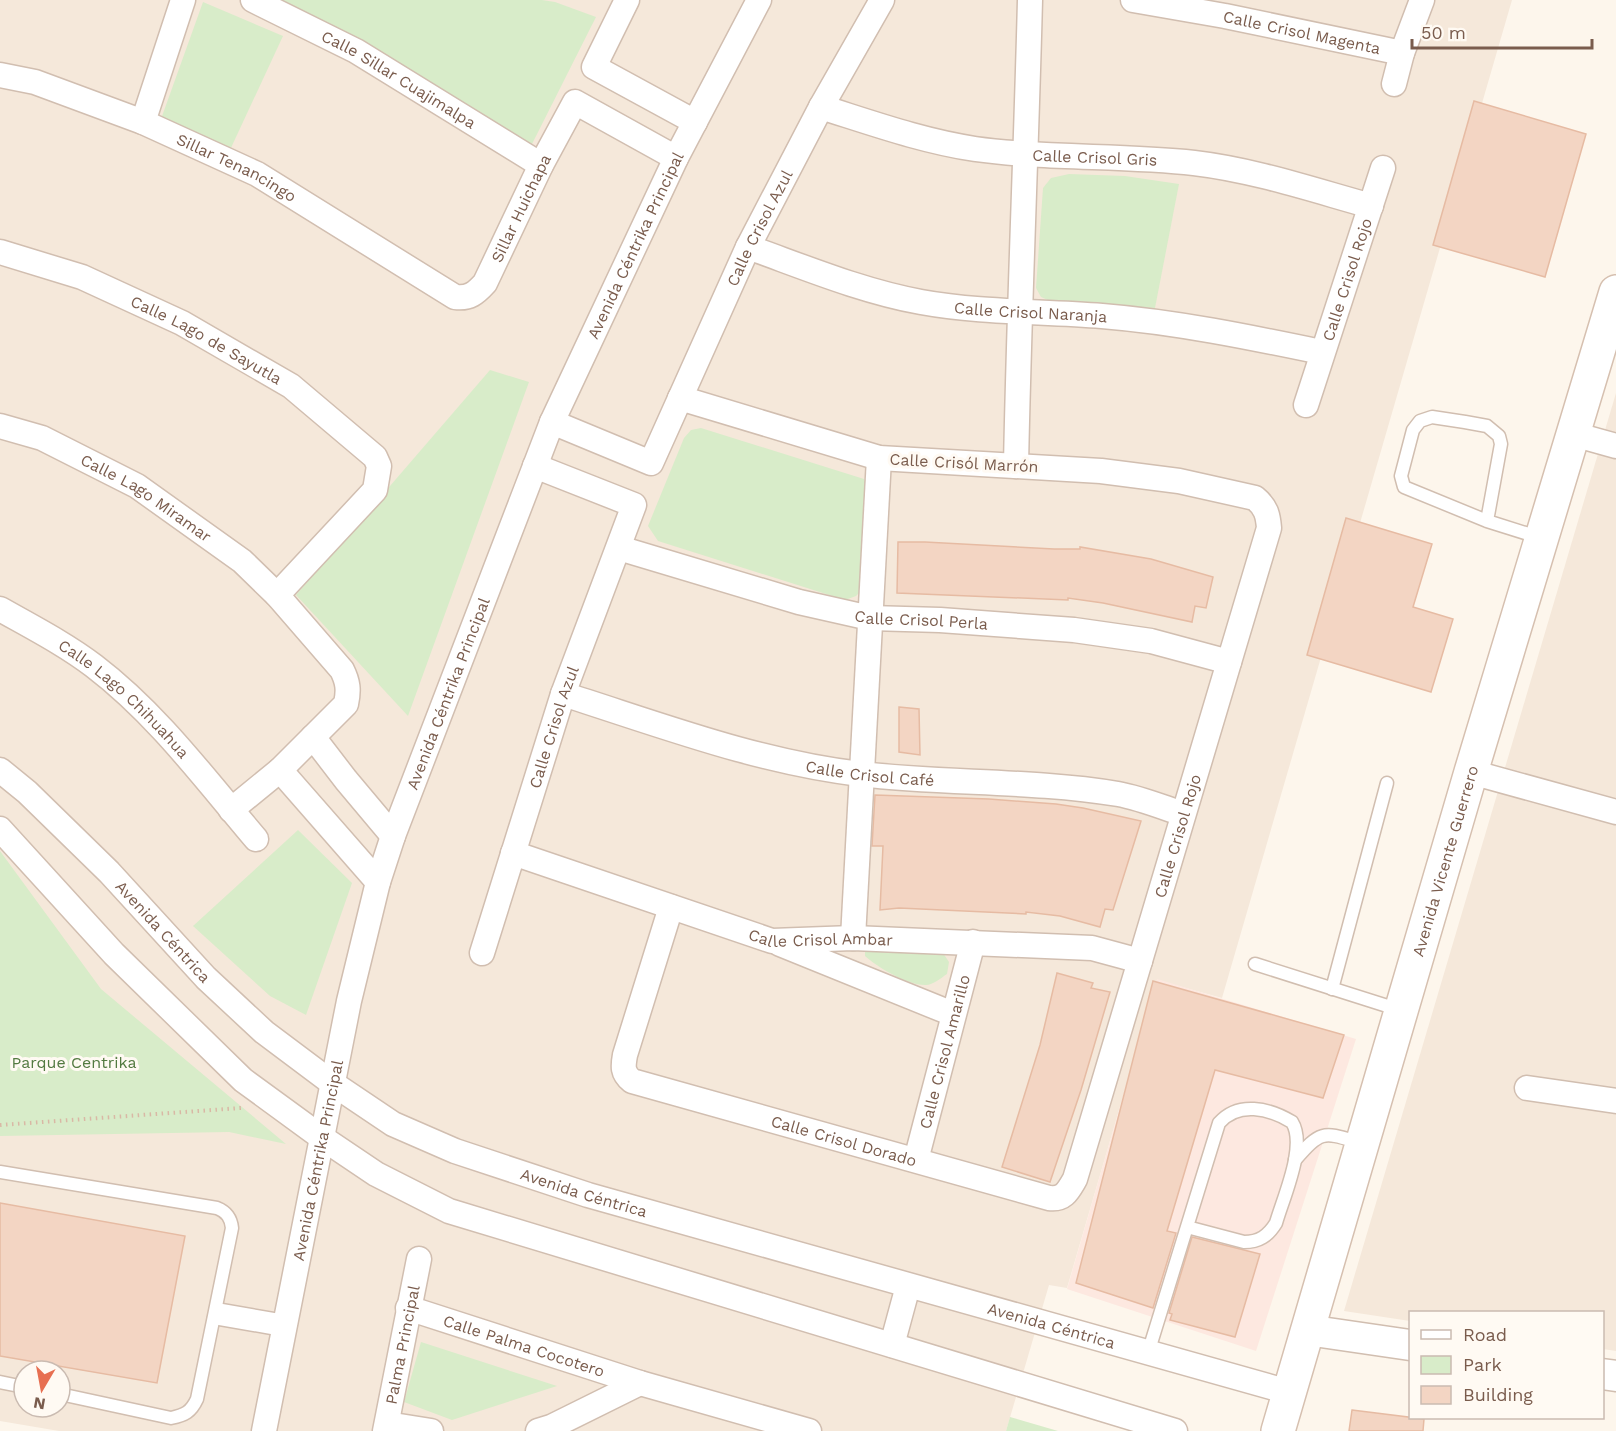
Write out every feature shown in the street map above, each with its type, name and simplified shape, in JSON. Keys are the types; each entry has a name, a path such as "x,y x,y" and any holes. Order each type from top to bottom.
{"main road":[{"name":"Avenida Vicente Guerrero","path":"1278,1431 1471,772 1616,292"}],"street":[{"path":"143,122 183,0"},
{"name":"Calle Sillar Cuajimalpa","path":"253,0 356,51 541,165"},
{"path":"627,0 594,67 695,122"},
{"name":"Avenida Céntrika Principal","path":"264,1431 349,1001 378,882 393,836 552,422 676,158 759,0"},
{"name":"Calle Crisol Azul","path":"552,422 651,463 748,247 821,107 882,0"},
{"path":"1016,466 1030,0"},
{"name":"Calle Crisol Magenta","path":"1133,0 1225,16 1402,53"},
{"path":"1394,84 1402,53 1422,0"},
{"name":"Sillar Tenancingo","path":"0,75 35,82 143,122 257,174 455,297"},
{"name":"Sillar Huichapa","path":"455,297 463,298 476,293 485,283 541,165 575,102 676,158"},
{"name":"Calle Crisol Gris","path":"821,107 941,143 1026,153 1196,163 1271,178 1371,206"},
{"name":"Calle Crisol Rojo","path":"1306,405 1383,168"},
{"name":"Calle Crisol Naranja","path":"748,247 853,285 919,302 968,309 1145,320 1218,331 1322,352"},
{"name":"Calle Lago de Sayutla","path":"0,252 82,277 182,323 291,386 375,457 379,466 375,490 277,595"},
{"name":"Calle Crisól Marrón","path":"680,398 879,458 1101,471 1168,480 1255,498"},
{"name":"Calle Lago Miramar","path":"0,426 42,438 137,486 242,561 277,595 342,670 348,682 346,704 279,770 231,810"},
{"path":"1573,434 1616,446"},
{"path":"853,938 879,458"},
{"name":"Calle Crisol Azul","path":"482,953 563,694 634,505 535,466"},
{"name":"Calle Crisol Rojo","path":"1075,1179 1269,528 1267,511 1255,498"},
{"name":"Calle Crisol Perla","path":"619,548 799,602 870,618 940,620 1074,630 1151,641 1229,662"},
{"name":"Calle Lago Chihuahua","path":"0,609 46,634 92,664 124,691 167,733 256,839"},
{"name":"Calle Crisol Café","path":"563,694 735,749 808,767 862,774 1056,787 1120,794 1183,814"},
{"path":"313,737 393,836"},
{"name":"Avenida Céntrica","path":"0,770 27,792 109,872 206,978 247,1017 332,1083 393,1124 455,1152 588,1195 1289,1392"},
{"path":"279,770 378,882"},
{"path":"1471,772 1616,812"},
{"path":"0,830 114,954 243,1080 376,1174 449,1211 1175,1431"},
{"name":"Calle Crisol Ambar","path":"513,853 772,941 853,938 1092,948 1140,961"},
{"name":"Calle Crisol Dorado","path":"671,907 625,1055 624,1071 632,1081 1056,1199 1064,1196 1075,1179"},
{"path":"772,941 953,1014"},
{"name":"Calle Crisol Amarillo","path":"916,1160 973,942"},
{"path":"1527,1088 1616,1101"},
{"name":"Palma Principal","path":"386,1428 419,1259"},
{"path":"892,1345 908,1286"},
{"name":"Calle Palma Cocotero","path":"408,1308 640,1383 809,1431"},
{"path":"1307,1330 1409,1345"},
{"name":"Calle Palma Cocotero","path":"538,1431 551,1427 640,1383"},
{"path":"386,1428 431,1431"}],"lane":[{"path":"1487,521 1501,444 1499,436 1487,426 1465,422 1432,417 1420,422 1413,430 1401,476 1404,488 1487,521 1542,538"},
{"path":"1332,989 1387,783"},
{"path":"1255,964 1401,1011"},
{"path":"1148,1353 1219,1123 1225,1115 1245,1108 1286,1118 1292,1122 1297,1138 1295,1160 1276,1223 1270,1232 1261,1239 1244,1242 1187,1227"},
{"path":"1295,1160 1319,1136 1334,1135 1362,1143"},
{"path":"0,1172 223,1210 231,1220 232,1228 215,1314 197,1399 192,1409 185,1415 171,1418 72,1397"},
{"path":"215,1314 284,1325"}],"path":[{"path":"0,1125 277,1106"}],"shaded area":[{"path":"0,0 1512,0 1222,998 1157,980 1067,1288 1049,1285 1006,1431 59,1431 0,1421"},
{"path":"1616,393 1616,1351 1604,1349 1604,1311 1409,1311 1409,1321 1344,1311"},
{"path":"1157,979 1356,1039 1256,1351 1067,1289"}],"green space":[{"path":"278,0 542,0 555,2 596,17 532,144"},
{"path":"203,2 283,36 230,150 161,119"},
{"path":"1069,174 1125,176 1179,184 1155,308 1050,301 1041,297 1036,288 1043,188 1051,178"},
{"path":"490,370 529,382 408,716 296,595"},
{"path":"701,428 864,479 868,489 863,589 856,596 845,600 658,541 648,526 684,438 691,430"},
{"path":"298,830 352,883 306,1015 270,996 193,926"},
{"name":"Parque Centrika","path":"0,851 101,989 286,1144 229,1132 0,1136"},
{"path":"865,950 941,950 949,962 947,974 929,985 911,982 877,965 865,956"},
{"path":"421,1342 557,1386 452,1420 404,1402"},
{"path":"1010,1417 1058,1431 1006,1431"}],"building":[{"path":"1474,101 1586,134 1545,277 1433,245"},
{"path":"1346,518 1432,544 1413,607 1453,619 1431,692 1307,655"},
{"path":"898,542 1054,549 1080,549 1080,547 1151,559 1213,577 1206,608 1195,606 1192,622 1068,598 1068,600 897,593"},
{"path":"899,707 919,709 920,755 899,752"},
{"path":"875,795 1056,804 1141,821 1113,910 1105,909 1100,927 1060,916 1026,912 1026,914 899,908 880,910 883,846 872,846"},
{"path":"1057,973 1093,983 1091,988 1110,992 1081,1090 1050,1182 1002,1167 1040,1045"},
{"path":"1153,981 1344,1035 1323,1098 1215,1070 1167,1231 1176,1233 1153,1308 1076,1283"},
{"path":"0,1203 185,1236 157,1383 72,1368 72,1359 17,1359 0,1356"},
{"path":"1192,1237 1260,1254 1235,1337 1170,1320 1172,1314 1169,1313"},
{"path":"1352,1410 1409,1417 1409,1419 1424,1419 1423,1431 1349,1431"}]}
